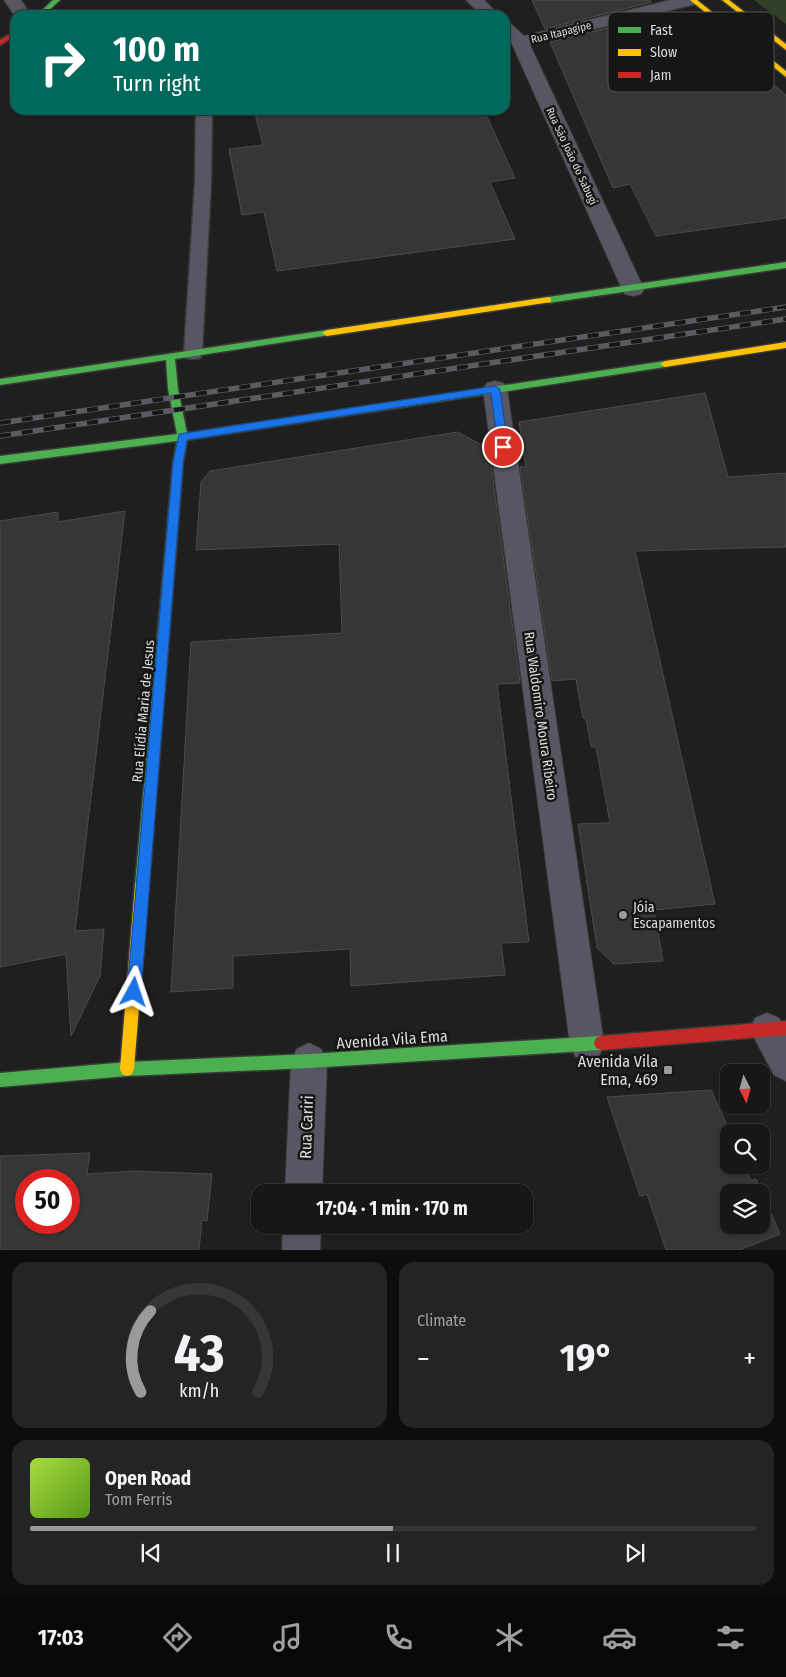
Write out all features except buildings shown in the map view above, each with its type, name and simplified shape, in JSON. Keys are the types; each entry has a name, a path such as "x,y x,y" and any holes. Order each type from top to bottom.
{"main road":[{"path":"46,10 58,0"},
{"path":"692,0 707,12"},
{"path":"725,0 740,12"},
{"path":"774,39 786,48"},
{"path":"774,65 786,74"},
{"path":"0,382 786,265"},
{"path":"0,460 183,437 786,345"},
{"name":"Rua Elídia Maria de Jesus","path":"127,1069 178,463 183,437 173,389 170,357"},
{"name":"Avenida Vila Ema","path":"0,1080 127,1069 309,1061 586,1044 777,1029"}],"street":[{"path":"474,0 485,10"},
{"name":"Rua Itapagipe","path":"643,12 692,0"},
{"name":"Rua Itapagipe","path":"520,42 608,21"},
{"name":"Rua São João do Sabugi","path":"510,33 520,42 633,289"},
{"name":"Rua Waldomiro Moura Ribeiro","path":"495,389 586,1044"},
{"path":"777,1029 786,1063"},
{"name":"Rua Cariri","path":"304,1184 309,1061"},
{"path":"301,1250 302,1234"}],"lane":[{"path":"193,353 203,182 204,115"}],"green space":[{"path":"754,0 786,0 786,24 774,15 774,12 770,12"}],"railway":[{"path":"0,423 786,307 777,308"},
{"path":"0,436 786,319"}],"traffic: fast":[{"path":"46,10 57,0"},
{"path":"548,300 786,265"},
{"path":"0,382 327,333"},
{"path":"142,885 178,463 183,437 173,389 170,357"},
{"path":"0,460 183,437 665,364"},
{"path":"0,1080 127,1069 309,1061 601,1043"}],"traffic: slow":[{"path":"693,0 708,12"},
{"path":"725,0 740,12"},
{"path":"774,39 786,48"},
{"path":"774,65 786,75"},
{"path":"327,333 548,300"},
{"path":"665,364 786,345"},
{"path":"127,1069 142,885"}],"traffic: jam":[{"path":"0,43 10,36"},
{"path":"601,1043 786,1028"}],"place":[{"name":"Jóia Escapamentos","path":"623,915"},
{"name":"Avenida Vila Ema, 469","path":"668,1070"}],"route":[{"path":"134,992 178,463 183,437 495,389 503,447"}]}
